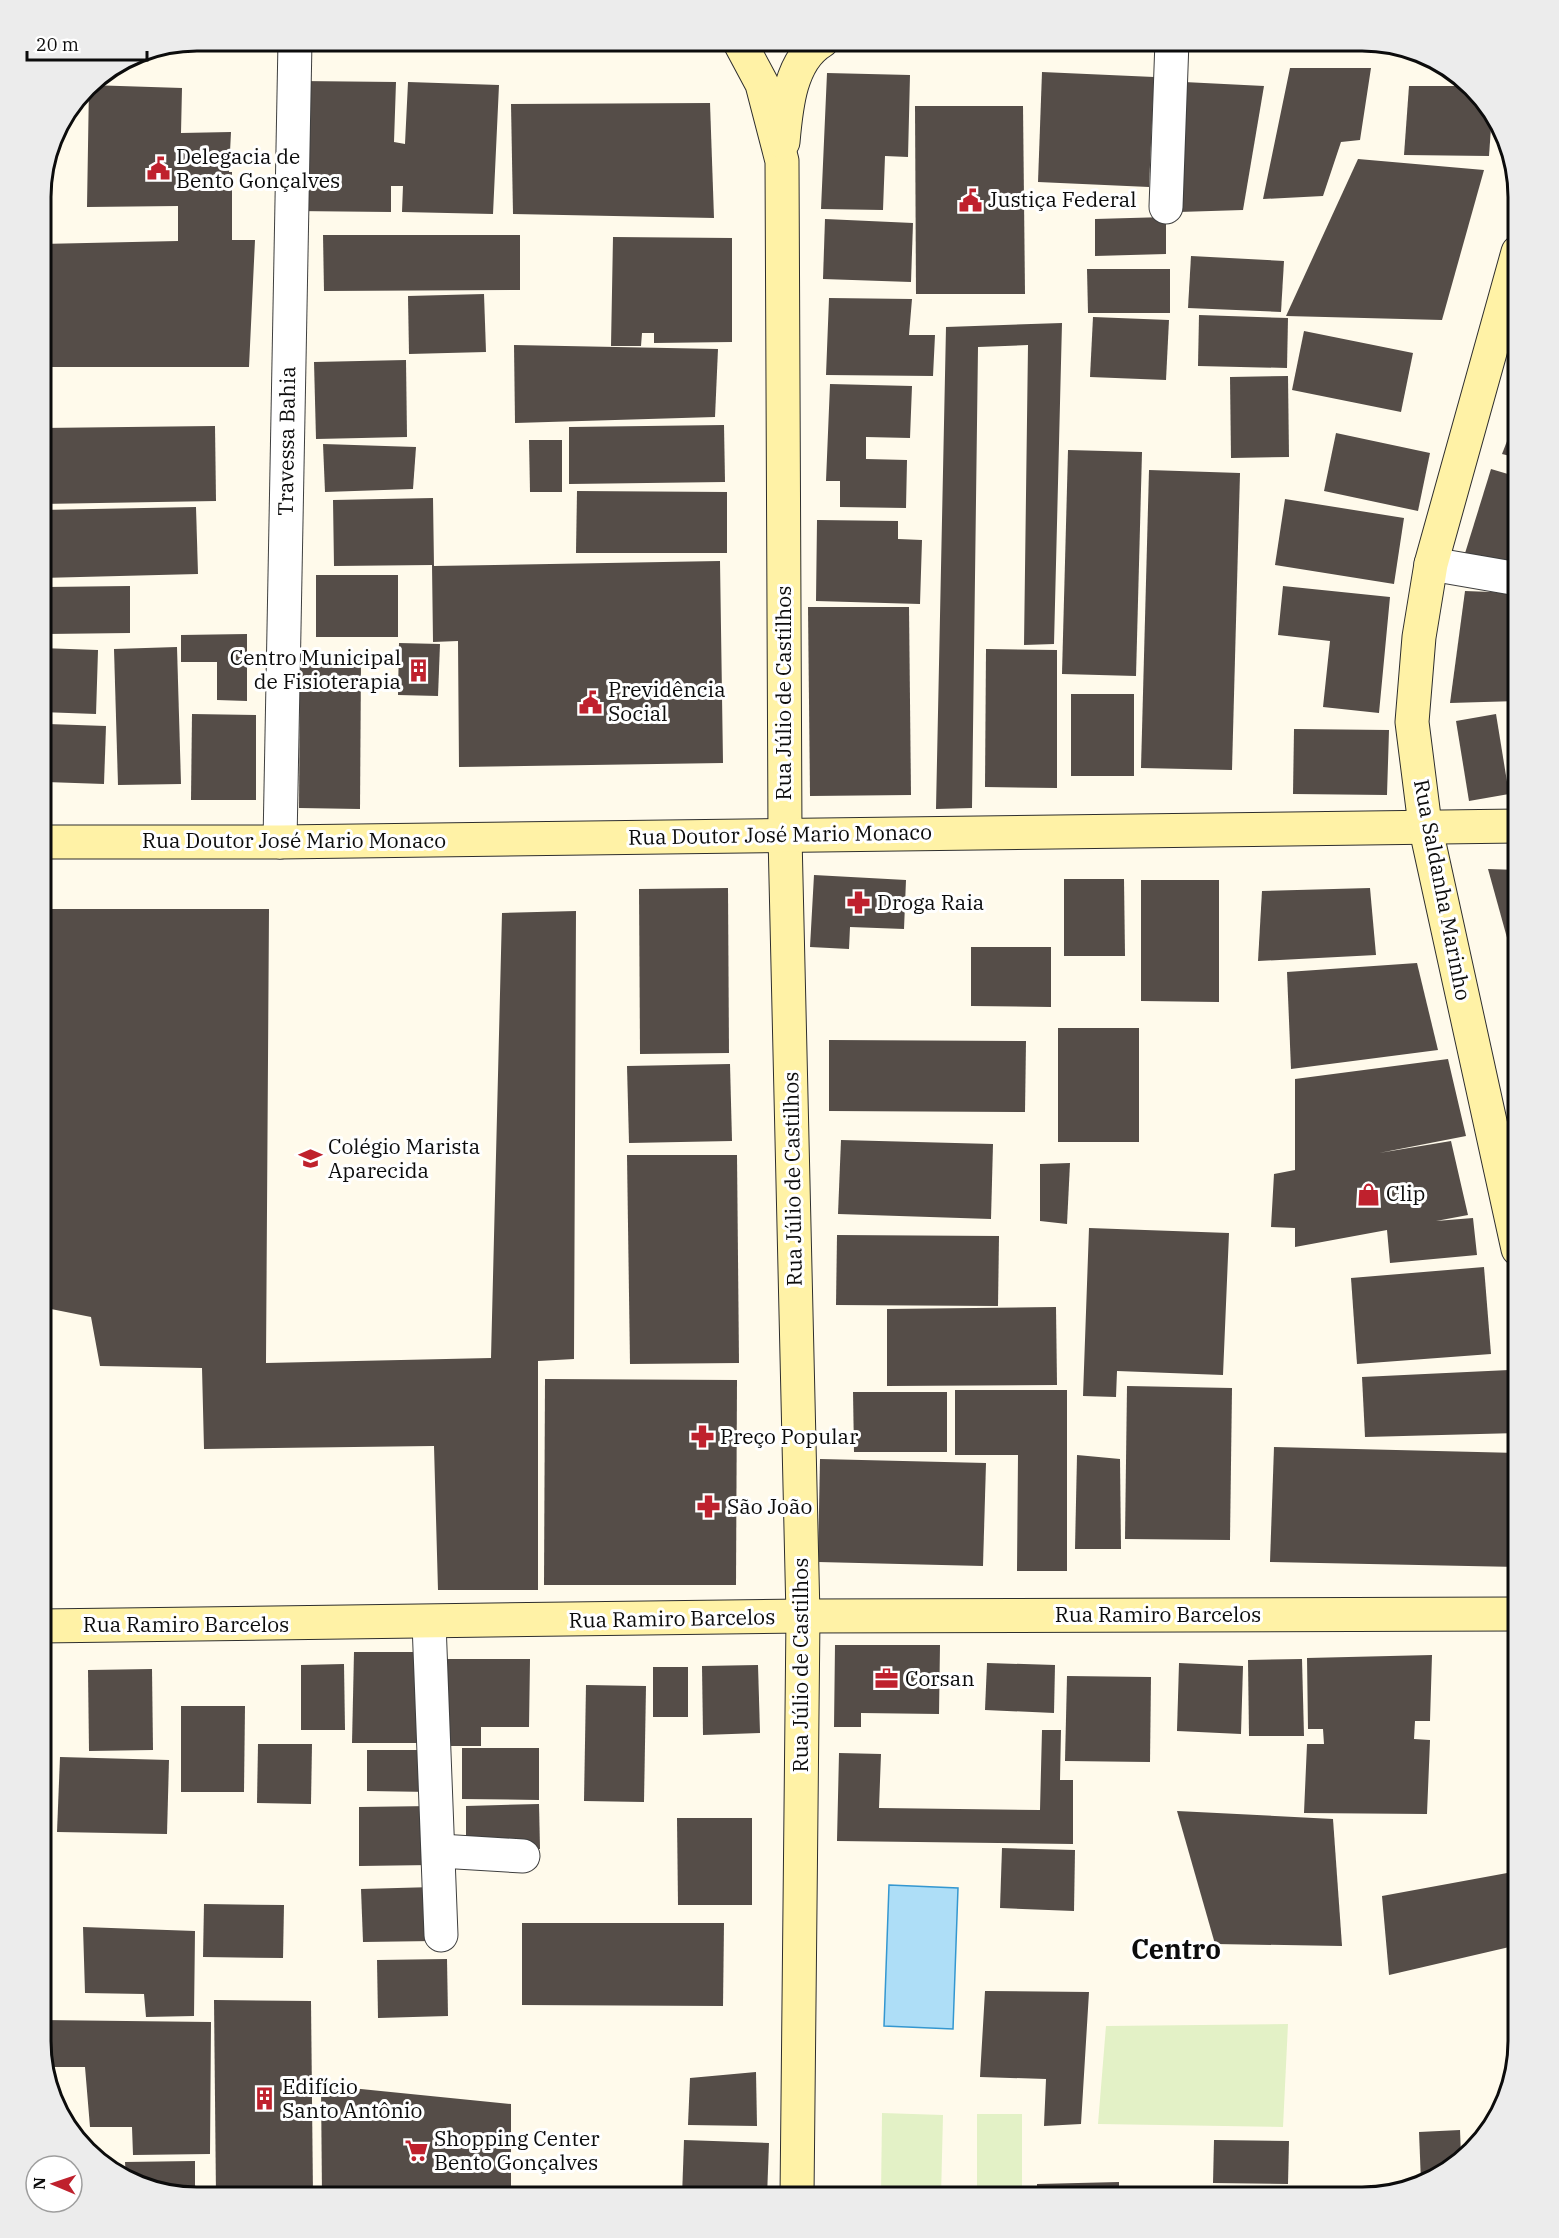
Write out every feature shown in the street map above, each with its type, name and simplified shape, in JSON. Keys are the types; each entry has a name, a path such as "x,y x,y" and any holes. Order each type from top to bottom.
{"main road":[{"name":"Rua Júlio de Castilhos","path":"744,51 762,84 782,161"},
{"name":"Rua Júlio de Castilhos","path":"796,2187 802,1616 785,836 782,161 786,105 801,64 813,51"},
{"name":"Rua Saldanha Marinho","path":"1508,288 1431,564 1419,637 1412,722 1425,825 1508,1203"},
{"name":"Rua Doutor José Mario Monaco","path":"51,842 280,842 1425,825 1508,826"},
{"name":"Rua Ramiro Barcelos","path":"51,1626 429,1623 802,1616 1508,1614"}],"street":[{"name":"Travessa Bahia","path":"280,842 295,51"},
{"path":"1166,207 1172,51"},
{"path":"1431,564 1508,577"},
{"path":"429,1623 440,1851 441,1935"},
{"path":"440,1851 524,1856"}],"green space":[{"path":"1288,2024 1283,2127 1098,2124 1106,2026"},
{"path":"882,2113 943,2115 941,2187 881,2187"},
{"path":"977,2114 1022,2114 1022,2187 977,2187"}],"water":[{"path":"889,1885 958,1888 953,2029 884,2026"}],"building":[{"path":"1290,68 1371,68 1360,140 1341,142 1323,196 1263,199"},
{"path":"1042,72 1154,77 1149,187 1038,182"},
{"path":"827,73 910,75 908,157 885,156 883,210 821,209"},
{"path":"300,81 396,82 394,142 405,144 408,82 499,85 493,214 402,212 403,186 391,186 391,212 294,211"},
{"path":"1184,82 1264,86 1243,210 1179,212"},
{"path":"103,85 182,88 181,133 231,132 229,172 232,172 232,240 255,240 249,367 51,367 51,244 178,241 178,206 87,207 89,100"},
{"path":"1409,86 1456,86 1478,108 1491,129 1489,156 1404,155"},
{"path":"710,103 714,218 513,214 511,104"},
{"name":"Justiça Federal","path":"915,106 1023,106 1025,294 916,294"},
{"path":"1358,159 1484,170 1442,320 1286,316"},
{"path":"1166,217 1166,254 1095,256 1095,219"},
{"path":"825,219 913,223 911,282 823,279"},
{"path":"323,235 520,235 520,290 324,291"},
{"path":"613,237 732,238 732,342 654,343 654,333 642,333 641,346 611,346"},
{"path":"1191,256 1284,261 1281,312 1188,308"},
{"path":"1087,269 1170,269 1170,313 1088,313"},
{"path":"484,294 486,352 409,354 408,296"},
{"path":"829,298 912,299 909,335 935,335 933,376 826,375"},
{"path":"1199,315 1288,318 1287,368 1198,366"},
{"path":"1093,317 1169,320 1166,380 1090,377"},
{"path":"1062,323 1054,644 1024,645 1028,345 978,347 972,808 936,809 946,327"},
{"path":"1304,331 1413,353 1401,412 1292,390"},
{"path":"514,345 718,349 715,417 515,423"},
{"path":"406,360 407,437 316,439 314,362"},
{"path":"1288,376 1289,457 1231,458 1230,377"},
{"path":"830,384 912,386 910,438 866,437 866,459 907,460 906,508 840,507 840,481 826,481"},
{"path":"724,425 725,482 569,484 569,427"},
{"path":"215,426 216,501 51,504 51,428"},
{"path":"1336,433 1430,453 1418,511 1324,491"},
{"path":"1508,439 1508,456 1502,454"},
{"path":"529,440 562,440 562,492 530,492"},
{"path":"323,444 416,447 413,489 325,492"},
{"path":"1068,450 1142,452 1136,676 1062,674"},
{"path":"1491,469 1508,474 1508,567 1462,563"},
{"path":"1149,470 1240,473 1232,770 1141,768"},
{"path":"577,491 727,492 727,553 576,553"},
{"name":"Previdência Social","path":"433,498 434,566 720,561 723,763 459,767 458,641 433,642 432,565 334,566 333,500"},
{"path":"1285,499 1404,518 1394,584 1275,565"},
{"path":"196,507 198,574 51,578 51,510"},
{"path":"817,520 898,521 898,539 922,540 920,604 816,601"},
{"path":"316,575 398,575 398,637 316,637"},
{"path":"130,586 130,633 51,634 51,587"},
{"path":"1283,586 1390,597 1379,713 1323,707 1330,641 1278,635"},
{"path":"1465,591 1508,593 1508,701 1450,703"},
{"path":"808,607 909,607 911,795 810,796"},
{"path":"247,634 247,701 217,700 217,662 181,662 181,635"},
{"name":"Centro Municipal de Fisioterapia","path":"399,643 440,644 438,696 398,695"},
{"path":"177,647 181,784 118,785 114,649"},
{"path":"51,648 98,650 96,714 51,712"},
{"path":"986,649 1057,650 1057,788 985,787"},
{"path":"300,660 361,660 360,809 299,808"},
{"path":"1071,694 1134,694 1134,776 1071,776"},
{"path":"192,714 256,715 256,800 191,800"},
{"path":"1496,714 1508,794 1469,801 1456,721"},
{"path":"51,724 106,726 104,784 51,782"},
{"path":"1294,729 1389,730 1387,795 1293,794"},
{"path":"1488,869 1508,870 1508,941"},
{"name":"Droga Raia","path":"814,875 906,880 904,929 850,927 849,949 810,947"},
{"path":"1064,879 1124,879 1125,956 1064,956"},
{"path":"1141,880 1219,880 1219,1002 1141,1001"},
{"path":"728,888 729,1053 640,1054 639,889"},
{"path":"1370,888 1376,955 1258,961 1262,891"},
{"path":"51,909 269,909 266,1363 491,1358 502,913 576,911 574,1359 538,1361 538,1590 438,1590 434,1446 204,1449 202,1368 100,1366 91,1317 51,1309"},
{"path":"971,947 1051,947 1051,1007 971,1006"},
{"path":"1417,963 1438,1050 1291,1069 1287,972"},
{"path":"1058,1028 1139,1028 1139,1142 1058,1142"},
{"path":"829,1040 1026,1041 1025,1112 829,1111"},
{"path":"1448,1059 1466,1136 1379,1153 1451,1141 1468,1215 1436,1221 1473,1218 1477,1255 1390,1263 1387,1230 1295,1247 1295,1228 1271,1227 1274,1174 1295,1170 1295,1079"},
{"path":"730,1064 732,1141 629,1143 627,1066"},
{"path":"841,1140 993,1144 991,1219 838,1214"},
{"path":"627,1155 737,1155 739,1363 630,1364"},
{"path":"1070,1163 1067,1224 1040,1221 1040,1164"},
{"path":"1089,1228 1229,1233 1223,1375 1117,1371 1116,1397 1083,1396"},
{"path":"837,1235 999,1236 998,1306 836,1305"},
{"path":"1484,1267 1491,1354 1357,1364 1351,1278"},
{"path":"1056,1307 1057,1385 887,1386 887,1309"},
{"path":"1508,1370 1508,1433 1365,1437 1362,1377"},
{"path":"545,1379 737,1380 736,1585 544,1585"},
{"path":"1127,1386 1232,1388 1230,1540 1125,1539"},
{"path":"955,1390 1067,1390 1067,1571 1017,1571 1018,1455 955,1455"},
{"path":"853,1392 947,1392 947,1452 854,1452"},
{"path":"1274,1447 1508,1453 1508,1567 1270,1562"},
{"path":"1077,1455 1120,1459 1121,1549 1075,1549"},
{"path":"820,1459 986,1463 983,1566 818,1562"},
{"name":"Corsan","path":"835,1645 940,1645 939,1714 861,1713 861,1727 834,1727"},
{"path":"354,1652 419,1652 418,1743 352,1743"},
{"path":"1432,1655 1430,1721 1415,1721 1414,1739 1430,1740 1427,1814 1304,1813 1307,1744 1324,1744 1323,1729 1308,1729 1307,1658"},
{"path":"446,1659 530,1659 529,1727 481,1727 481,1746 446,1746"},
{"path":"1302,1659 1304,1736 1249,1736 1248,1660"},
{"path":"987,1663 1055,1665 1054,1713 985,1710"},
{"path":"1179,1663 1243,1666 1241,1734 1177,1731"},
{"path":"344,1664 345,1730 301,1730 301,1665"},
{"path":"758,1665 760,1733 703,1735 702,1666"},
{"path":"653,1667 688,1667 688,1717 653,1717"},
{"path":"152,1669 153,1750 89,1751 88,1670"},
{"path":"1067,1676 1151,1677 1150,1762 1065,1761"},
{"path":"586,1685 646,1686 644,1802 584,1801"},
{"path":"181,1706 245,1706 244,1792 181,1792"},
{"path":"1042,1730 1061,1730 1060,1780 1073,1780 1073,1844 837,1841 839,1753 881,1754 879,1808 1040,1810"},
{"path":"258,1744 312,1744 311,1804 257,1803"},
{"path":"462,1748 539,1748 539,1800 462,1799"},
{"path":"367,1750 430,1750 431,1792 367,1791"},
{"path":"60,1757 169,1760 167,1834 57,1832"},
{"path":"539,1804 540,1849 466,1850 466,1806"},
{"path":"432,1806 432,1865 359,1866 359,1807"},
{"path":"1177,1811 1333,1819 1342,1946 1215,1944"},
{"path":"677,1818 752,1818 752,1905 678,1905"},
{"path":"1002,1848 1075,1850 1074,1911 1000,1908"},
{"path":"1508,1873 1508,1947 1389,1975 1382,1896"},
{"path":"434,1887 434,1941 363,1942 361,1889"},
{"path":"204,1904 284,1905 283,1958 203,1957"},
{"path":"522,1923 724,1923 723,2006 522,2005"},
{"path":"83,1927 195,1931 194,2016 146,2017 144,1994 85,1993"},
{"path":"447,1959 448,2016 378,2018 377,1960"},
{"path":"985,1991 1089,1992 1081,2124 1044,2126 1046,2079 980,2077"},
{"name":"Edifício Santo Antônio","path":"214,2000 311,2001 313,2187 216,2187"},
{"path":"51,2020 211,2022 210,2154 133,2155 132,2127 90,2127 85,2067 53,2067"},
{"path":"756,2072 757,2126 688,2125 690,2078"},
{"name":"Shopping Center Bento Gonçalves","path":"321,2085 511,2104 511,2187 322,2187"},
{"path":"1460,2130 1461,2148 1451,2157 1421,2175 1419,2132"},
{"path":"684,2140 769,2143 767,2187 682,2187"},
{"path":"1214,2140 1289,2141 1288,2184 1213,2183"},
{"path":"195,2161 195,2187 150,2179 125,2168 125,2162"},
{"path":"1119,2182 1119,2187 1037,2187 1037,2184"}],"place":[{"name":"Delegacia de Bento Gonçalves","path":"158,169"},
{"name":"Justiça Federal","path":"970,200"},
{"name":"Centro Municipal de Fisioterapia","path":"419,670"},
{"name":"Previdência Social","path":"590,702"},
{"name":"Droga Raia","path":"859,903"},
{"name":"Colégio Marista Aparecida","path":"310,1159"},
{"name":"Clip","path":"1368,1194"},
{"name":"Preço Popular","path":"702,1437"},
{"name":"São João","path":"709,1507"},
{"name":"Corsan","path":"887,1679"},
{"name":"Edifício Santo Antônio","path":"264,2099"},
{"name":"Shopping Center Bento Gonçalves","path":"416,2151"}],"district":[{"name":"Centro","path":"1176,1950"}]}
